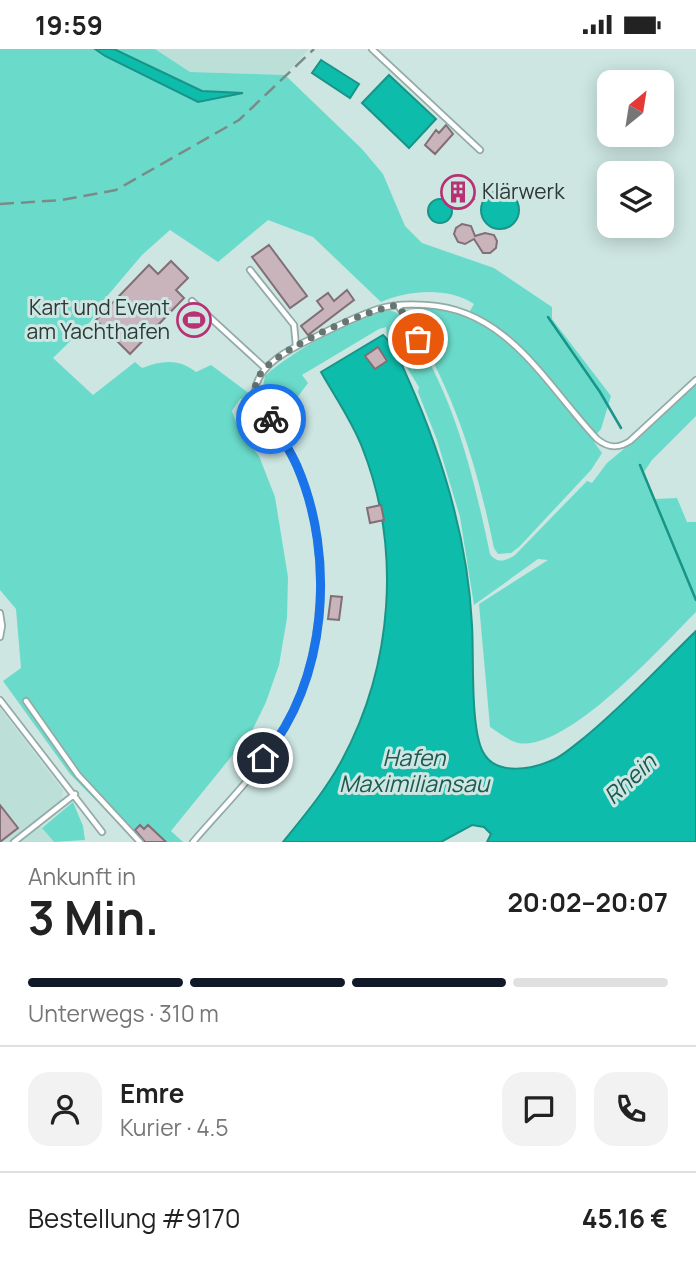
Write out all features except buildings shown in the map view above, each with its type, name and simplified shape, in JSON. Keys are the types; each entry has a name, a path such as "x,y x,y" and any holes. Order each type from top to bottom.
{"lane":[{"path":"372,49 480,150"},
{"path":"250,269 294,325 296,346"},
{"path":"192,301 265,368"},
{"path":"398,305 418,339"},
{"path":"193,842 280,735 304,685 317,631 320,570 311,510 297,465 255,392 257,379 265,368 296,346 379,308 398,305 447,307 476,316 492,325 518,347 597,439 611,447 630,441 696,380"},
{"path":"0,613 0,637"},
{"path":"0,700 102,832"},
{"path":"26,701 72,768 140,842"},
{"path":"14,842 75,794"}],"shaded area":[{"path":"0,49 95,49 198,102 240,93 202,91 114,49 155,49 190,72 285,75 362,149 383,174 405,226 422,243 494,268 552,307 552,319 611,396 601,429 592,439 602,453 591,470 519,547 511,553 498,554 494,548 466,440 421,339 430,330 423,316 424,308 447,309 467,316 474,304 452,295 428,292 381,302 313,237 268,220 218,262 170,230 142,255 103,301 91,321 53,358 93,395 135,362 142,368 164,362 177,363 196,372 211,365 250,394 251,397 240,399 232,411 239,431 259,456 275,497 288,577 287,618 279,665 266,702 252,731 171,831 183,842 137,842 70,774 3,681 21,668 16,609 0,590"},
{"path":"155,49 309,49 285,75 190,72"},
{"path":"389,310 399,314 409,326 443,391 470,471 490,554 499,560 515,555 587,481 592,483 607,463 642,434 696,382 696,416 652,460 644,472 655,499 677,498 687,522 696,522 696,612 613,694 562,731 538,741 518,743 490,727 479,604 548,560 538,559 474,605 460,517 437,440 418,392 419,387 387,336 386,327 302,375 308,383 287,411 276,418 262,392 265,376 290,356 341,327"},
{"path":"0,708 63,790 61,802 36,821 54,842 0,842"},
{"path":"73,802 83,826 85,840 54,842 42,828"}],"water":[{"path":"95,49 114,49 202,91 243,93 198,102"},
{"path":"321,60 359,84 350,98 312,73"},
{"path":"389,75 436,119 409,148 362,103"},
{"path":"500,191 513,197 519,210 513,223 500,229 487,223 481,210 487,197"},
{"path":"440,199 449,202 452,211 449,220 440,223 431,220 428,211 431,202"},
{"name":"Hafen Maximiliansau","path":"383,335 398,356 421,410 452,500 470,594 473,691 476,726 483,752 497,765 516,769 537,766 559,757 614,712 696,631 696,842 487,842 491,834 484,827 472,825 441,842 283,842 307,813 342,760 372,685 381,646 387,565 375,486 358,437 321,372"}],"waterway":[{"path":"548,317 600,392 621,428"},
{"path":"640,465 696,600"}],"railway":[{"path":"0,204 62,200 116,190 239,120 314,49"}],"way so far":[{"path":"271,419 255,392 257,379 265,368 296,346 379,308 398,305 418,339"}],"place":[{"name":"Klärwerk","path":"458,192"},
{"name":"Kart und Event am Yachthafen","path":"194,320"}],"route":[{"path":"263,758 280,735 304,685 317,631 320,603 320,570 308,500 297,465 271,419"}],"water label":[{"name":"Rhein","path":"630,779"}]}
